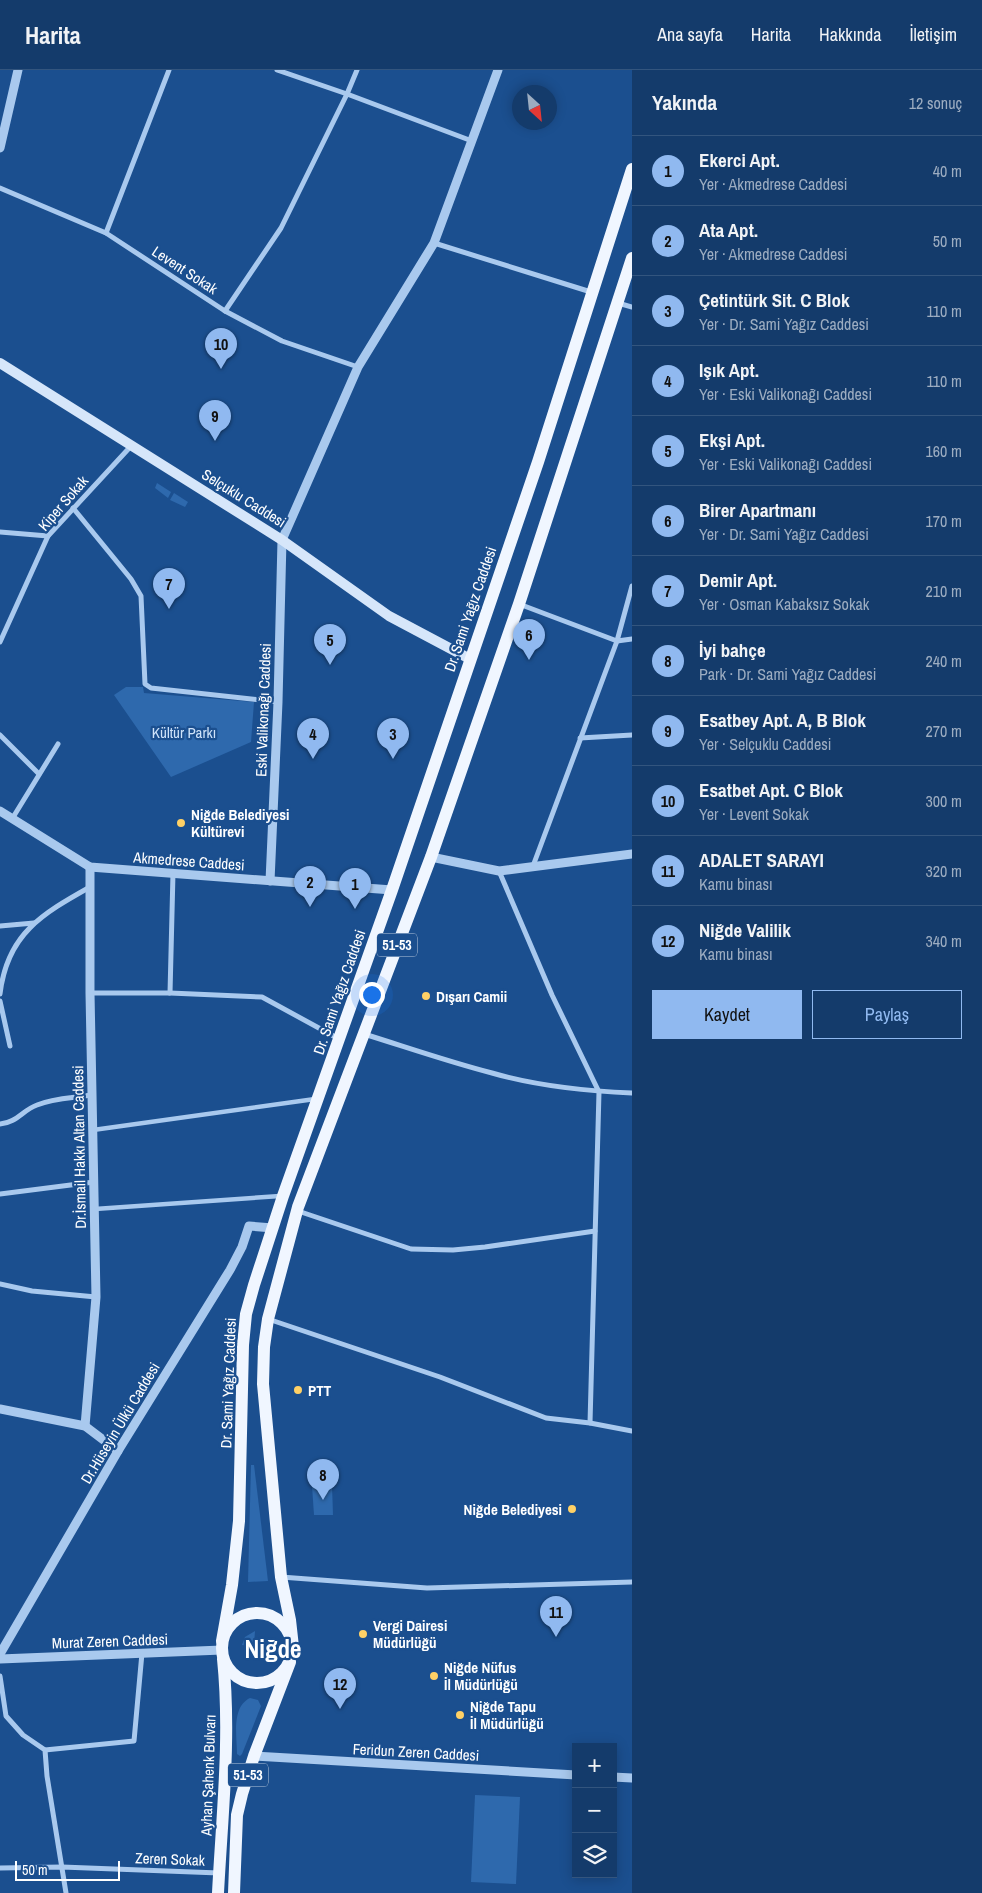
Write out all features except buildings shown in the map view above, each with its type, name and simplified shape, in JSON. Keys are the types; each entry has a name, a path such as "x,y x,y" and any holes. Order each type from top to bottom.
{"main road":[{"name":"Dr. Sami Yağız Caddesi","path":"222,1650 239,1521 243,1345 246,1314 254,1285 283,1196 392,890 538,462 632,168"},
{"name":"51-53","path":"292,1647 290,1620 281,1577 263,1384 264,1347 268,1318 297,1211 431,857 520,604 632,258"},
{"name":"Selçuklu Caddesi","path":"0,363 282,540 389,616 470,659"},
{"path":"261,1613 270,1615 284,1625 292,1639 292,1647 290,1662 281,1675 267,1682 252,1683 244,1681 232,1673 222,1650 230,1626 236,1620 244,1616 261,1613"},
{"name":"Ayhan Şahenk Bulvarı","path":"218,1893 227,1722 222,1650"},
{"name":"Ayhan Şahenk Bulvarı","path":"234,1893 237,1815 242,1794 254,1756 290,1662"}],"street":[{"path":"0,146 18,70"},
{"path":"106,233 169,70"},
{"path":"277,70 348,94 472,141"},
{"path":"225,311 281,228 348,94 357,70"},
{"path":"282,540 358,367 434,243 498,70"},
{"name":"Levent Sokak","path":"0,188 106,233 225,311 282,341 358,367"},
{"path":"434,243 592,292"},
{"path":"617,303 632,307"},
{"name":"Kiper Sokak","path":"1,638 48,536 132,445"},
{"path":"74,508 131,579 141,596 145,684 151,688 278,702"},
{"path":"0,532 48,536"},
{"name":"Eski Valikonağı Caddesi","path":"270,881 278,702 282,540"},
{"path":"533,868 617,641 632,586"},
{"path":"520,604 617,641 632,639"},
{"path":"0,735 39,774"},
{"path":"580,738 632,735"},
{"path":"12,819 58,744"},
{"name":"Akmedrese Caddesi","path":"0,812 90,867 392,890"},
{"path":"431,857 499,871 632,854"},
{"name":"Dr.İsmail Hakkı Altan Caddesi","path":"85,1426 96,1296 90,993 90,867"},
{"path":"499,871 552,995 600,1092 590,1423"},
{"path":"170,993 173,873"},
{"path":"0,994 3,972 9,955 20,938 52,908 90,887"},
{"path":"0,926 34,923"},
{"path":"90,993 170,993 262,997 339,1039"},
{"path":"0,1001 10,1046"},
{"path":"363,1034 492,1074 600,1092 632,1093"},
{"path":"0,1124 13,1122 24,1112 50,1100 92,1095"},
{"path":"93,1130 318,1098"},
{"path":"0,1194 94,1182"},
{"path":"95,1209 283,1196"},
{"path":"297,1211 411,1249 485,1248 595,1231"},
{"name":"Dr.Hüseyin Ülkü Caddesi","path":"0,1654 118,1452 230,1270 242,1246 249,1226 273,1228"},
{"path":"0,1284 32,1291 96,1296"},
{"path":"268,1318 440,1377 546,1418 590,1423 632,1431"},
{"path":"0,1409 85,1426 118,1452"},
{"path":"281,1577 427,1588 632,1582"},
{"name":"Murat Zeren Caddesi","path":"0,1658 222,1650"},
{"path":"0,1676 6,1716 23,1735 45,1750 134,1741 142,1653"},
{"path":"45,1750 47,1776 66,1893"},
{"name":"Feridun Zeren Caddesi","path":"254,1756 572,1774"},
{"path":"617,1777 632,1778"},
{"name":"Zeren Sokak","path":"0,1868 62,1867 219,1873"}],"green space":[{"path":"157,483 171,492 168,498 155,488"},
{"path":"174,493 188,502 185,507 170,500"},
{"name":"Kültür Parkı","path":"126,687 143,687 144,693 254,702 251,742 171,777 114,695"},
{"path":"251,1465 254,1465 268,1581 248,1582"},
{"path":"332,1485 333,1515 314,1515 312,1486"},
{"path":"255,1631 254,1644 251,1646 242,1645 245,1637"},
{"path":"250,1698 258,1700 261,1706 240,1756 237,1754 236,1723 240,1708"},
{"path":"475,1795 520,1797 516,1884 471,1882"}],"place":[{"name":"Esatbet Apt. C Blok","path":"221,369"},
{"name":"Esatbey Apt. A, B Blok","path":"215,441"},
{"name":"Demir Apt.","path":"169,609"},
{"name":"Birer Apartmanı","path":"529,660"},
{"name":"Ekşi Apt.","path":"330,665"},
{"name":"Işık Apt.","path":"313,759"},
{"name":"Çetintürk Sit. C Blok","path":"393,759"},
{"name":"Niğde Belediyesi Kültürevi","path":"181,823"},
{"name":"Ata Apt.","path":"310,907"},
{"name":"Ekerci Apt.","path":"355,909"},
{"name":"Dışarı Camii","path":"426,996"},
{"name":"PTT","path":"298,1390"},
{"name":"İyi bahçe","path":"323,1500"},
{"name":"Niğde Belediyesi","path":"572,1509"},
{"name":"Vergi Dairesi Müdürlüğü","path":"363,1634"},
{"name":"ADALET SARAYI","path":"556,1637"},
{"name":"Niğde Nüfus İl Müdürlüğü","path":"434,1676"},
{"name":"Niğde Valilik","path":"340,1709"},
{"name":"Niğde Tapu İl Müdürlüğü","path":"460,1715"}],"district":[{"name":"Niğde","path":"273,1649"}]}
